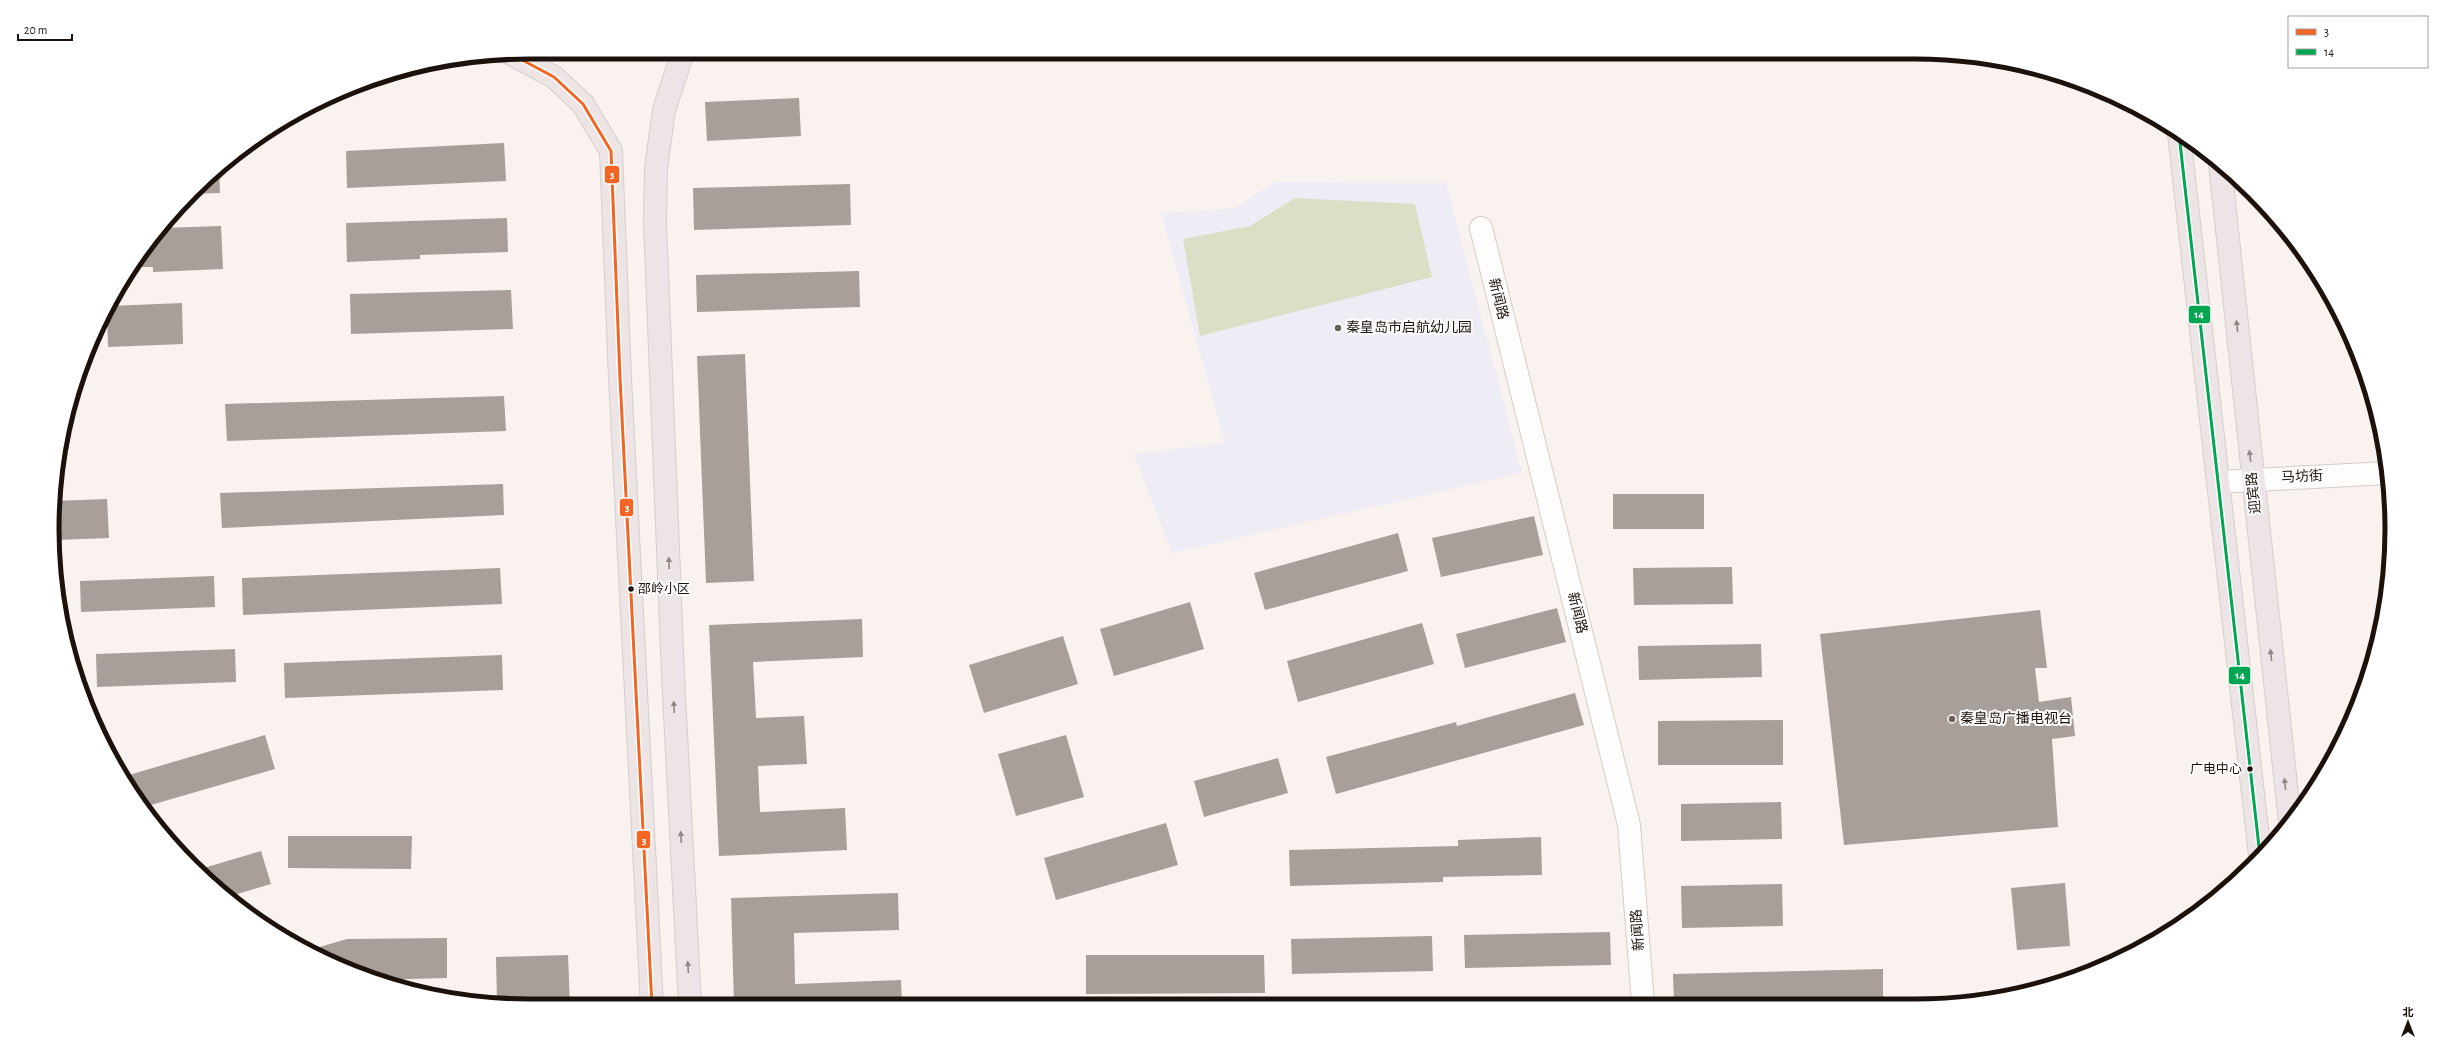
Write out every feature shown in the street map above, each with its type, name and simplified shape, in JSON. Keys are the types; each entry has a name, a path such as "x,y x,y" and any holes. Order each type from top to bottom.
{"main road":[{"path":"521,59 554,76 583,104 612,151 613,220 652,999"},
{"path":"681,59 664,110 656,168 655,223 673,676 690,999"},
{"path":"2180,141 2259,848"},
{"name":"迎宾路","path":"2221,173 2252,480 2289,814"}],"street":[{"name":"新闻路","path":"1480,228 1629,824 1643,999"},
{"name":"马坊街","path":"2218,482 2382,474"}],"shaded area":[{"name":"秦皇岛市启航幼儿园","path":"1275,182 1446,183 1522,473 1172,553 1134,454 1225,443 1161,213 1235,208"}],"green space":[{"path":"1295,198 1415,204 1432,277 1200,336 1183,239 1250,226"}],"building":[{"path":"799,98 801,136 707,141 705,102"},
{"path":"504,143 506,181 347,188 346,151"},
{"path":"219,176 220,193 201,194"},
{"path":"850,184 851,225 694,230 693,188"},
{"path":"507,218 508,252 420,255 420,259 347,262 346,223"},
{"path":"221,226 223,269 153,272 153,267 139,267 169,228"},
{"path":"859,271 860,307 697,312 696,275"},
{"path":"511,290 513,329 351,334 350,294"},
{"path":"182,303 183,344 108,347 107,320 115,306"},
{"path":"745,354 754,581 706,583 697,356"},
{"path":"504,396 506,431 227,441 225,404"},
{"path":"503,484 504,515 222,528 220,493"},
{"path":"1613,494 1704,494 1704,529 1613,529"},
{"path":"107,499 109,538 59,540 60,501"},
{"path":"1534,516 1543,555 1441,577 1432,538"},
{"path":"1398,533 1408,571 1265,610 1254,573"},
{"path":"1732,567 1733,604 1634,605 1633,568"},
{"path":"500,568 502,604 243,615 242,578"},
{"path":"214,576 215,607 81,612 80,581"},
{"path":"1190,602 1204,649 1114,676 1100,629"},
{"path":"1557,608 1566,642 1465,668 1456,634"},
{"name":"秦皇岛广播电视台","path":"2040,610 2047,668 2035,668 2039,702 2071,697 2075,736 2052,739 2058,827 1844,845 1820,634"},
{"path":"862,619 863,657 753,662 756,718 804,716 807,764 758,766 760,812 845,808 847,850 719,856 709,625"},
{"path":"1422,623 1434,664 1298,702 1287,661"},
{"path":"1063,636 1078,684 984,713 969,665"},
{"path":"1761,644 1762,677 1639,680 1638,646"},
{"path":"235,649 236,682 97,687 96,654"},
{"path":"502,655 503,690 285,698 284,663"},
{"path":"1575,693 1584,725 1336,794 1326,757 1456,722 1457,726"},
{"path":"1783,720 1783,765 1658,765 1658,721"},
{"path":"265,735 275,769 149,806 129,775"},
{"path":"1066,735 1084,797 1016,816 998,754"},
{"path":"1278,758 1288,793 1204,817 1194,781"},
{"path":"1781,802 1782,839 1681,841 1681,804"},
{"path":"1166,823 1178,865 1056,900 1044,858"},
{"path":"288,836 412,836 411,869 288,868"},
{"path":"1541,837 1542,875 1443,877 1443,882 1290,886 1289,850 1458,846 1458,840"},
{"path":"261,851 271,884 234,895 204,868"},
{"path":"2065,883 2070,946 2017,950 2011,888"},
{"path":"1782,884 1783,926 1682,928 1681,886"},
{"path":"898,893 899,930 794,933 795,984 901,980 902,999 734,999 731,898"},
{"path":"1610,932 1611,965 1465,968 1464,935"},
{"path":"1432,936 1433,971 1292,974 1291,939"},
{"path":"447,938 447,978 395,979 349,963 316,948 347,939"},
{"path":"568,955 570,999 497,998 496,957"},
{"path":"1086,955 1264,955 1265,993 1086,994"},
{"path":"1883,969 1883,999 1674,999 1673,974"}],"transit line":[{"name":"3","path":"521,59 554,77 583,104 611,151 620,378 652,999"},
{"name":"14","path":"2180,141 2259,848"}],"place":[{"name":"秦皇岛市启航幼儿园","path":"1338,328"},
{"name":"邵岭小区","path":"631,589"},
{"name":"秦皇岛广播电视台","path":"1952,719"},
{"name":"广电中心","path":"2250,769"}]}
